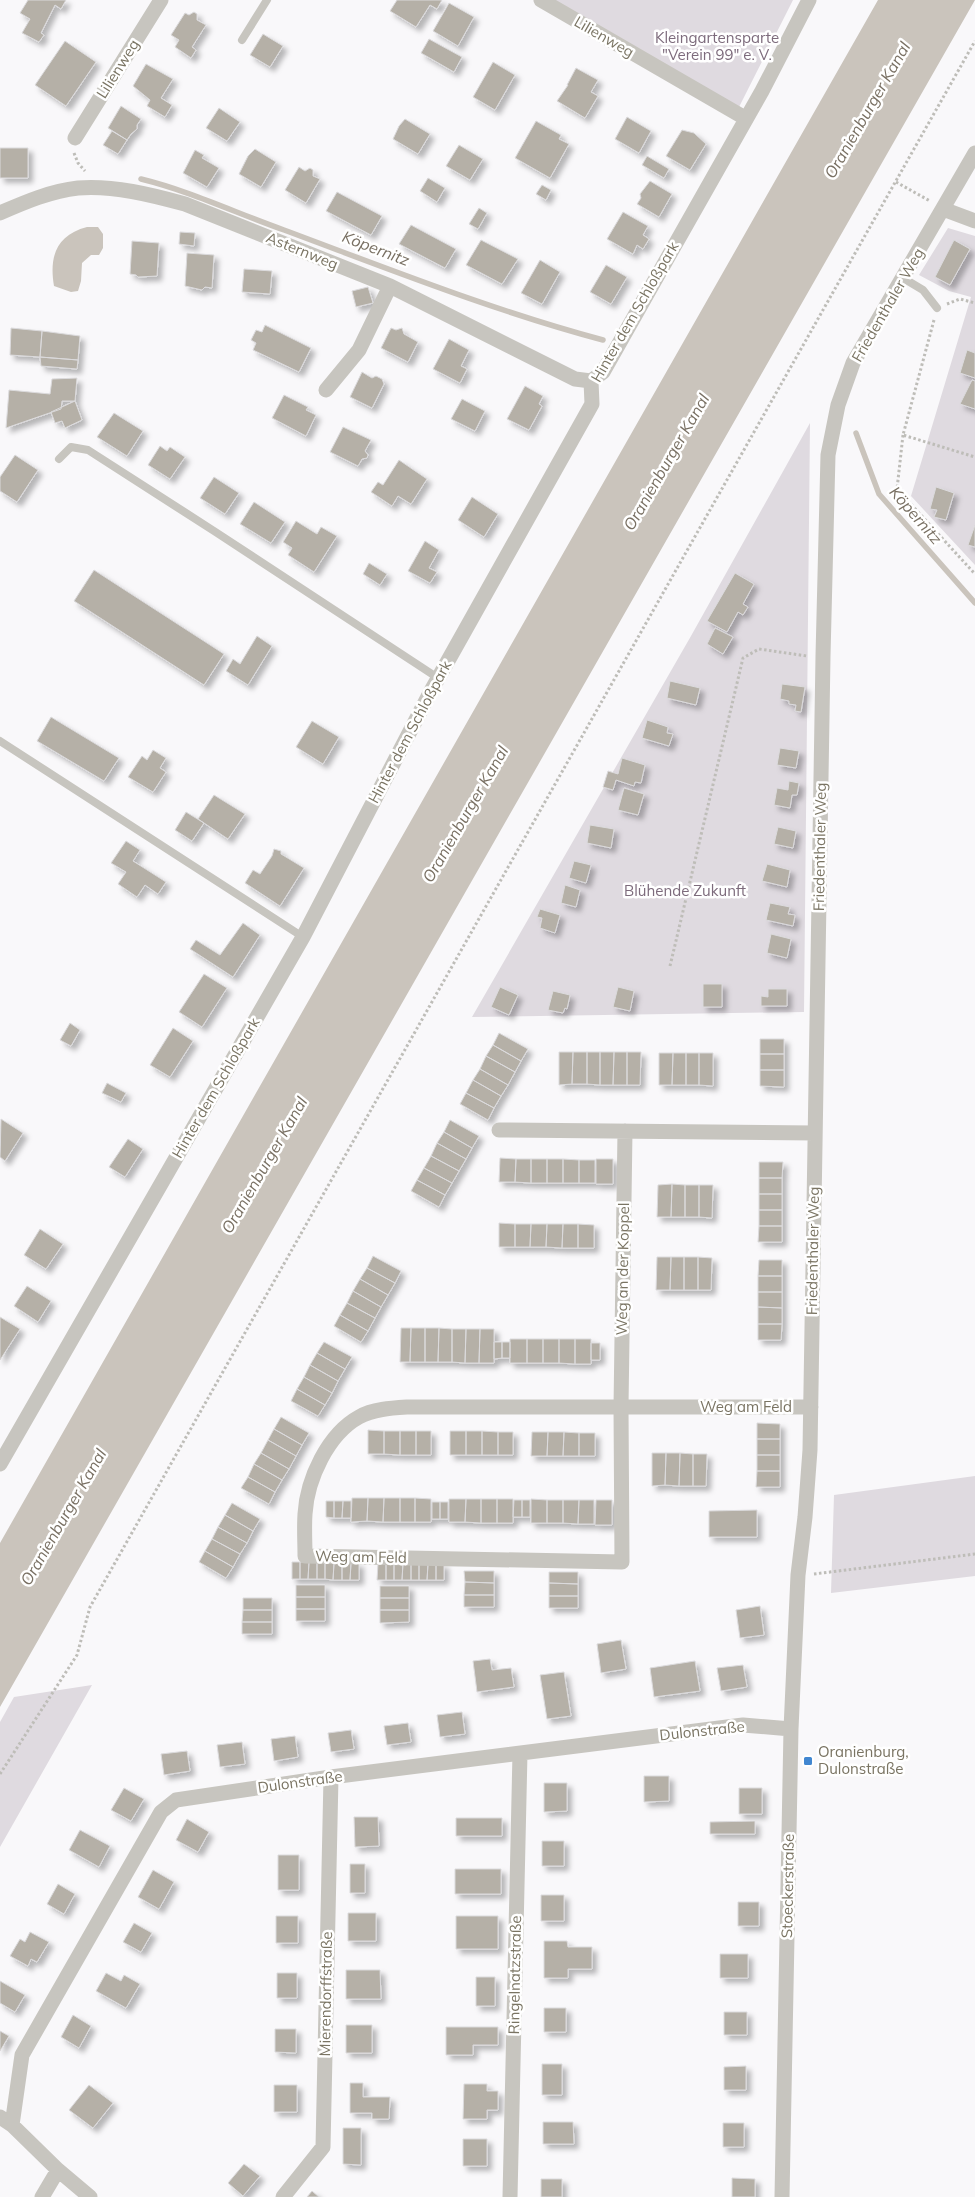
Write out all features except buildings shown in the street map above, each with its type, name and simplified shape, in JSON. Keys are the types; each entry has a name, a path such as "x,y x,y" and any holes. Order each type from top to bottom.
{"street":[{"name":"Lilienweg","path":"75,138 161,0"},
{"name":"Lilienweg","path":"541,0 745,118"},
{"name":"Hinter dem Schloßpark","path":"0,1464 303,937 438,678 592,404 591,381 603,372 745,118 762,92 808,0"},
{"name":"Friedenthaler Weg","path":"798,1576 806,1509 811,1407 828,454 838,405 853,363 975,154"},
{"name":"Asternweg","path":"0,213 55,192 78,188 100,188 155,196 185,204 390,286 574,379 591,381"},
{"path":"943,208 975,221"},
{"path":"326,390 359,350 382,308 390,286"},
{"path":"499,1130 815,1133"},
{"name":"Weg an der Koppel","path":"621,1407 625,1131"},
{"name":"Weg am Feld","path":"621,1407 622,1562 305,1556 305,1512 320,1456 340,1430 359,1416 379,1410 408,1407 621,1407 811,1407"},
{"name":"Stoeckerstraße","path":"782,2197 791,1729 798,1576"},
{"name":"Dulonstraße","path":"6,2121 22,2054 161,1812 176,1800 330,1777 743,1724 791,1729"},
{"name":"Ringelnatzstraße","path":"510,2197 520,1753"},
{"name":"Mierendorffstraße","path":"283,2197 323,2147 330,1777"},
{"path":"6,2121 90,2197"},
{"path":"42,2197 58,2170"}],"lane":[{"path":"242,40 267,0"},
{"path":"903,278 923,290 937,308"},
{"path":"59,459 71,446 88,450 438,678"},
{"path":"0,741 303,937"}],"path":[{"path":"0,1774 77,1655 90,1607 975,41"},
{"path":"75,138 73,149 78,162 100,188"},
{"path":"895,182 943,208"},
{"path":"975,303 960,298 937,308 903,434 897,489 975,574"},
{"path":"903,434 975,456"},
{"path":"670,966 742,658 759,648 806,656 823,656"},
{"path":"798,1576 975,1554"}],"green space":[{"name":"Kleingartensparte \"Verein 99\" e. V.","path":"543,0 793,0 736,113"},
{"path":"948,228 975,236 975,565 911,496 971,297 949,291 919,275"},
{"name":"Blühende Zukunft","path":"810,423 804,1012 472,1017 691,636"},
{"path":"975,1476 975,1576 831,1593 834,1495"},
{"path":"92,1685 0,1847 0,1722 14,1697"}],"water":[{"name":"Oranienburger Kanal","path":"878,0 975,0 0,1707 0,1543"},
{"path":"87,227 98,227 103,234 103,248 99,255 91,255 82,263 81,281 78,291 71,292 54,286 53,266 57,249 68,236"}],"waterway":[{"name":"Köpernitz","path":"141,179 195,196 482,303 603,340"},
{"name":"Köpernitz","path":"856,433 879,494 975,603"}],"place":[{"name":"Oranienburg, Dulonstraße","path":"808,1761"}]}
